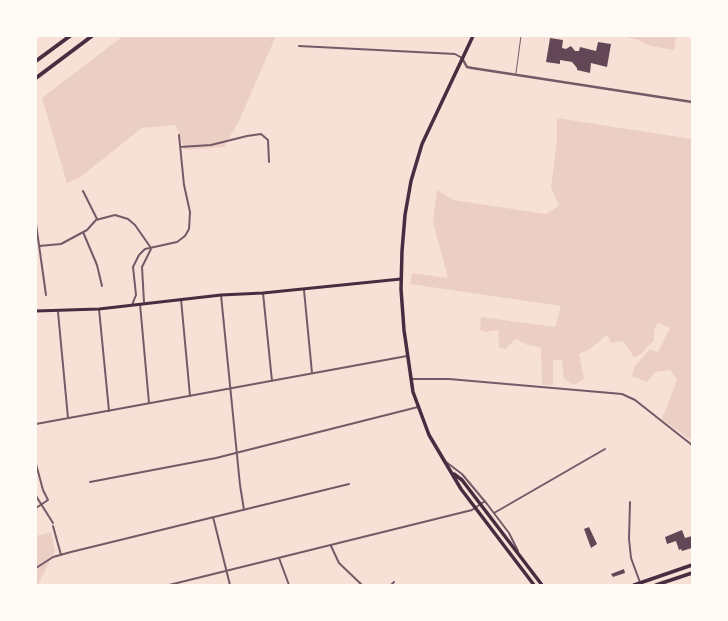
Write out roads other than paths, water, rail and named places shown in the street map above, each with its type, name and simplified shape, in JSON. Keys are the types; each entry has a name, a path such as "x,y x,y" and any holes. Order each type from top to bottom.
{"highway":[{"path":"36,61 70,36"},
{"path":"36,78 92,36"}],"main road":[{"path":"473,36 422,144 413,175 405,215 401,279 404,330 411,379 418,407 429,435 454,474 459,485 534,585"},
{"path":"36,311 58,312 99,309 144,302 221,295 304,290 401,279"},
{"path":"454,474 462,480 542,585"},
{"path":"634,585 692,565"},
{"path":"656,585 692,574"}],"street":[{"path":"299,46 455,54 462,58 468,67 692,102"},
{"path":"180,147 210,145 261,134 268,140 270,162"},
{"path":"132,305 136,295 134,264 143,251 177,242 185,236 189,229 190,212 184,185 179,135"},
{"path":"83,190 97,219"},
{"path":"39,246 61,244 83,232 97,219 115,215 128,219 138,229 152,248"},
{"path":"36,224 46,295"},
{"path":"83,232 97,265 102,286"},
{"path":"144,302 142,267 152,248"},
{"path":"304,290 312,373"},
{"path":"263,293 272,380"},
{"path":"221,295 244,510"},
{"path":"181,299 190,396"},
{"path":"140,303 149,403"},
{"path":"99,309 109,411"},
{"path":"58,312 68,418"},
{"path":"36,424 407,356"},
{"path":"411,379 449,379 622,394 635,400 692,445"},
{"path":"90,482 237,453 418,407"},
{"path":"494,513 605,450"},
{"path":"444,460 462,474 485,501 512,538 519,556"},
{"path":"36,464 43,490 48,500 36,508"},
{"path":"36,568 47,560 60,555 349,484"},
{"path":"36,496 53,525 60,555"},
{"path":"169,585 476,509 485,501"},
{"path":"630,502 629,539 632,558 640,584"},
{"path":"213,517 230,585"},
{"path":"331,546 339,563 362,585"},
{"path":"279,558 288,585"},
{"path":"391,585 394,582"}],"lane":[{"path":"516,75 521,36"}]}
